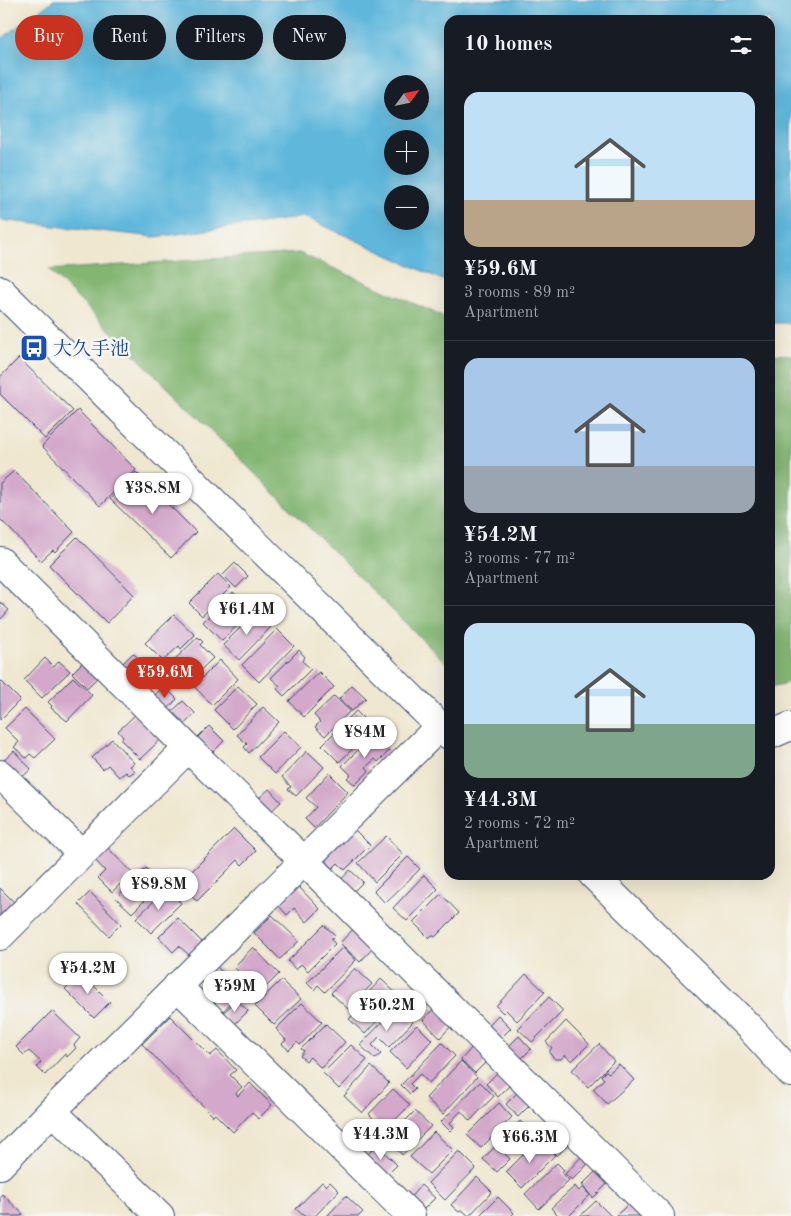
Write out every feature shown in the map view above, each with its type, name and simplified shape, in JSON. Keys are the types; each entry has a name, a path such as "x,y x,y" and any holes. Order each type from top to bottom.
{"street":[{"path":"0,290 444,730 177,986 0,1165"},
{"path":"0,561 660,1216"},
{"path":"775,733 791,726"},
{"path":"0,936 188,748"},
{"path":"0,774 82,854"},
{"path":"598,880 750,1028 791,1073"},
{"path":"177,986 411,1216"},
{"path":"52,1111 160,1216"}],"green space":[{"path":"299,253 444,317 444,661 49,270"},
{"path":"775,354 791,355 791,682 775,686"}],"water":[{"path":"54,0 791,0 791,323 775,323 775,15 444,15 444,281 305,217 155,237 0,220 0,40 15,29 15,60 83,60 83,15 34,15"}],"building":[{"path":"19,358 73,411 45,439 0,394 0,377"},
{"path":"78,410 136,470 100,506 42,446"},
{"path":"14,471 74,532 55,552 53,550 41,561 0,519 0,483"},
{"path":"136,472 196,532 171,558 110,499"},
{"path":"77,537 134,595 107,623 49,565"},
{"path":"235,563 248,576 236,588 223,575"},
{"path":"218,574 231,587 202,616 189,603"},
{"path":"233,592 251,611 222,641 203,622"},
{"path":"0,602 9,610 0,620"},
{"path":"256,612 271,627 239,660 223,645"},
{"path":"174,615 195,635 181,649 179,646 163,661 145,643"},
{"path":"277,629 294,646 259,682 242,665"},
{"path":"198,637 203,642 200,645 213,658 188,682 179,672 176,676 168,666"},
{"path":"299,650 305,657 302,661 311,669 284,696 277,689 280,686 271,678"},
{"path":"133,653 148,668 134,681 120,666"},
{"path":"45,658 54,667 59,661 70,671 42,698 24,680"},
{"path":"220,660 238,679 212,705 194,686"},
{"path":"84,661 99,676 87,688 72,673"},
{"path":"319,672 334,687 304,717 289,701"},
{"path":"73,677 92,695 67,721 51,708 52,706 48,702"},
{"path":"0,680 20,700 0,720"},
{"path":"352,685 366,698 352,711 339,699"},
{"path":"164,686 177,699 165,712 152,698"},
{"path":"238,686 257,704 233,729 214,710"},
{"path":"334,696 350,711 325,736 315,727 320,722 314,715"},
{"path":"183,701 195,713 181,728 168,715"},
{"path":"263,707 279,722 249,753 244,747 247,744 237,735"},
{"path":"25,709 55,739 35,758 30,754 26,758 14,747 19,742 5,728"},
{"path":"356,711 367,722 363,726 369,733 339,762 322,745"},
{"path":"135,715 160,740 140,759 121,740 123,737 118,731"},
{"path":"209,726 224,741 210,755 195,740"},
{"path":"284,731 301,747 275,774 258,757"},
{"path":"374,734 390,750 378,762 375,759 366,767 369,771 355,785 347,778 351,775 342,766"},
{"path":"112,739 134,763 130,766 135,771 129,775 126,772 119,777 108,765 103,769 92,758"},
{"path":"14,751 31,769 18,781 1,763"},
{"path":"307,751 324,767 296,796 288,789 291,787 282,777"},
{"path":"329,773 348,792 314,828 305,819 316,807 306,798"},
{"path":"269,789 281,802 268,814 256,801"},
{"path":"352,827 370,845 345,870 338,863 333,868 322,856"},
{"path":"234,829 256,851 242,865 238,860 197,901 180,883"},
{"path":"386,836 403,854 375,882 358,863"},
{"path":"108,848 132,873 112,892 98,878 105,871 95,860"},
{"path":"408,857 420,869 385,903 374,891"},
{"path":"146,868 161,884 132,913 116,898"},
{"path":"350,870 363,882 350,895 338,883"},
{"path":"424,875 438,889 407,921 393,908"},
{"path":"298,886 320,909 307,922 294,908 287,915 279,906"},
{"path":"0,888 14,902 0,917"},
{"path":"167,889 181,903 151,933 136,918"},
{"path":"90,892 121,924 109,936 78,904"},
{"path":"441,894 459,913 435,937 432,935 429,938 413,922"},
{"path":"272,915 299,941 280,959 254,933"},
{"path":"178,918 202,942 189,955 179,946 173,952 159,937"},
{"path":"324,925 335,935 331,939 335,944 308,971 301,964 296,970 288,961"},
{"path":"354,928 374,947 360,962 340,943"},
{"path":"253,947 279,974 260,993 234,967"},
{"path":"343,947 356,960 325,992 318,985 314,990 307,983"},
{"path":"216,966 243,992 223,1011 197,985"},
{"path":"355,968 372,984 348,1009 331,993"},
{"path":"81,973 110,1002 94,1018 65,989"},
{"path":"526,974 545,992 517,1021 506,1010 503,1013 496,1006"},
{"path":"381,979 402,999 387,1014 382,1009 375,1016 379,1019 365,1034 349,1019 371,996 368,993"},
{"path":"281,980 301,999 274,1025 255,1006"},
{"path":"549,997 563,1011 532,1042 518,1029"},
{"path":"237,1000 248,1011 233,1026 222,1014"},
{"path":"302,1003 322,1022 300,1045 297,1042 289,1050 282,1044 286,1040 276,1029"},
{"path":"397,1007 413,1022 389,1047 379,1037 372,1045 381,1054 375,1059 360,1045"},
{"path":"434,1008 452,1025 440,1038 423,1020"},
{"path":"52,1011 80,1038 74,1045 76,1048 67,1057 65,1054 45,1075 37,1067 41,1062 29,1051 24,1055 16,1047"},
{"path":"498,1015 511,1028 499,1040 486,1028"},
{"path":"170,1016 210,1056 217,1050 236,1070 230,1075 242,1087 236,1093 238,1096 250,1083 272,1105 258,1119 252,1112 233,1132 215,1114 213,1116 142,1044"},
{"path":"566,1021 589,1044 572,1061 565,1055 561,1059 555,1059 550,1054 552,1048 546,1042"},
{"path":"326,1024 345,1042 321,1068 310,1057 306,1061 300,1056 304,1051 301,1049"},
{"path":"417,1025 432,1040 406,1068 390,1052"},
{"path":"519,1036 531,1049 519,1061 507,1048"},
{"path":"442,1043 455,1056 429,1083 420,1074 410,1084 415,1089 410,1094 401,1085"},
{"path":"599,1044 614,1061 588,1087 572,1070"},
{"path":"351,1045 367,1060 339,1089 323,1073"},
{"path":"473,1046 488,1060 475,1073 461,1060"},
{"path":"461,1061 477,1077 443,1114 426,1098"},
{"path":"619,1064 634,1080 607,1104 593,1089 604,1079 601,1076 606,1071 609,1073"},
{"path":"371,1066 389,1083 362,1113 344,1096"},
{"path":"498,1072 511,1084 498,1097 486,1084"},
{"path":"480,1082 494,1096 470,1121 461,1111 450,1123 454,1127 450,1131 441,1122"},
{"path":"393,1089 410,1105 382,1133 373,1124 376,1121 369,1114"},
{"path":"518,1092 531,1104 518,1117 506,1104"},
{"path":"499,1103 512,1117 481,1148 467,1135"},
{"path":"415,1111 431,1126 402,1155 387,1139"},
{"path":"520,1121 534,1134 520,1149 515,1144 505,1154 510,1159 497,1172 483,1159"},
{"path":"355,1123 369,1136 357,1148 344,1136"},
{"path":"552,1124 570,1142 557,1156 538,1137"},
{"path":"434,1132 453,1150 429,1174 410,1157"},
{"path":"536,1142 540,1146 543,1143 555,1155 522,1188 506,1172"},
{"path":"377,1145 397,1165 385,1177 365,1157"},
{"path":"459,1151 476,1168 445,1200 428,1183"},
{"path":"583,1155 590,1162 572,1180 565,1174"},
{"path":"557,1163 564,1170 562,1173 569,1180 539,1209 525,1194"},
{"path":"598,1169 610,1181 593,1198 582,1185"},
{"path":"477,1177 492,1192 469,1216 462,1210 459,1212 451,1205"},
{"path":"322,1182 326,1186 330,1182 339,1191 315,1216 304,1216 296,1209"},
{"path":"421,1185 435,1198 421,1212 408,1200"},
{"path":"575,1186 579,1191 583,1188 590,1195 569,1216 559,1216 551,1208"},
{"path":"2,1194 23,1214 21,1216 0,1216 0,1196"},
{"path":"346,1196 363,1212 359,1216 327,1216"},
{"path":"498,1197 514,1213 511,1216 479,1216"},
{"path":"596,1201 611,1216 580,1216"},
{"path":"630,1202 642,1216 616,1216"}],"place":[{"name":"大久手池","path":"34,348"}]}
